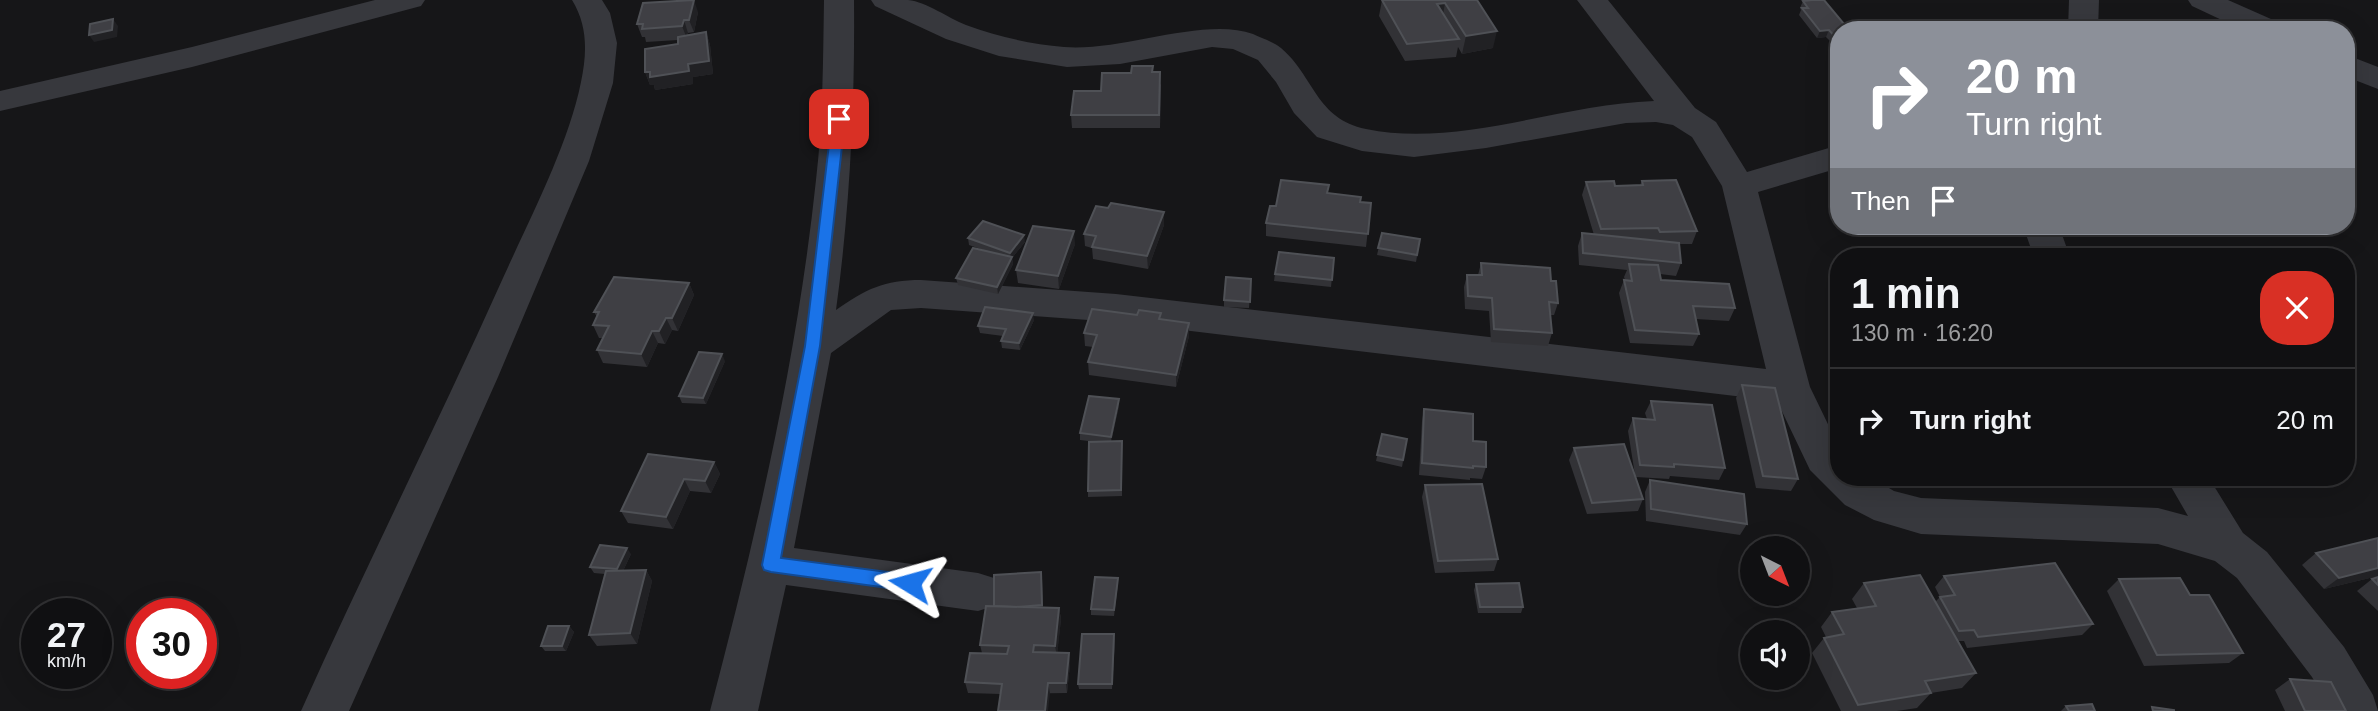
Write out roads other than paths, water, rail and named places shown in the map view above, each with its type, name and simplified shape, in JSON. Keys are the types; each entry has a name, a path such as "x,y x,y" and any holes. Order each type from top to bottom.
{"street":[{"path":"0,101 192,57 341,9 410,0"},
{"path":"325,711 478,377 572,161 597,83 602,43 595,13 587,0"},
{"path":"734,711 771,565 813,346 839,119 839,0"},
{"path":"886,0 957,32 1010,49 1067,57 1120,54 1212,38 1239,40 1269,53 1290,78 1305,106 1329,129 1362,140 1414,146 1486,137 1626,112 1656,111 1683,116"},
{"path":"1592,0 1683,116 1704,130 1740,186 1790,387 1824,458 1830,464"},
{"path":"2083,21 2084,0"},
{"path":"2203,0 2249,21"},
{"path":"2355,69 2378,79"},
{"path":"1740,186 1830,159"},
{"path":"813,346 878,300 897,294 921,294 1116,308 1790,387"},
{"path":"1851,486 1889,509 1921,516 2158,526 2228,546"},
{"path":"2192,486 2228,546 2252,565 2328,662 2356,711"},
{"path":"771,565 978,592"}]}
